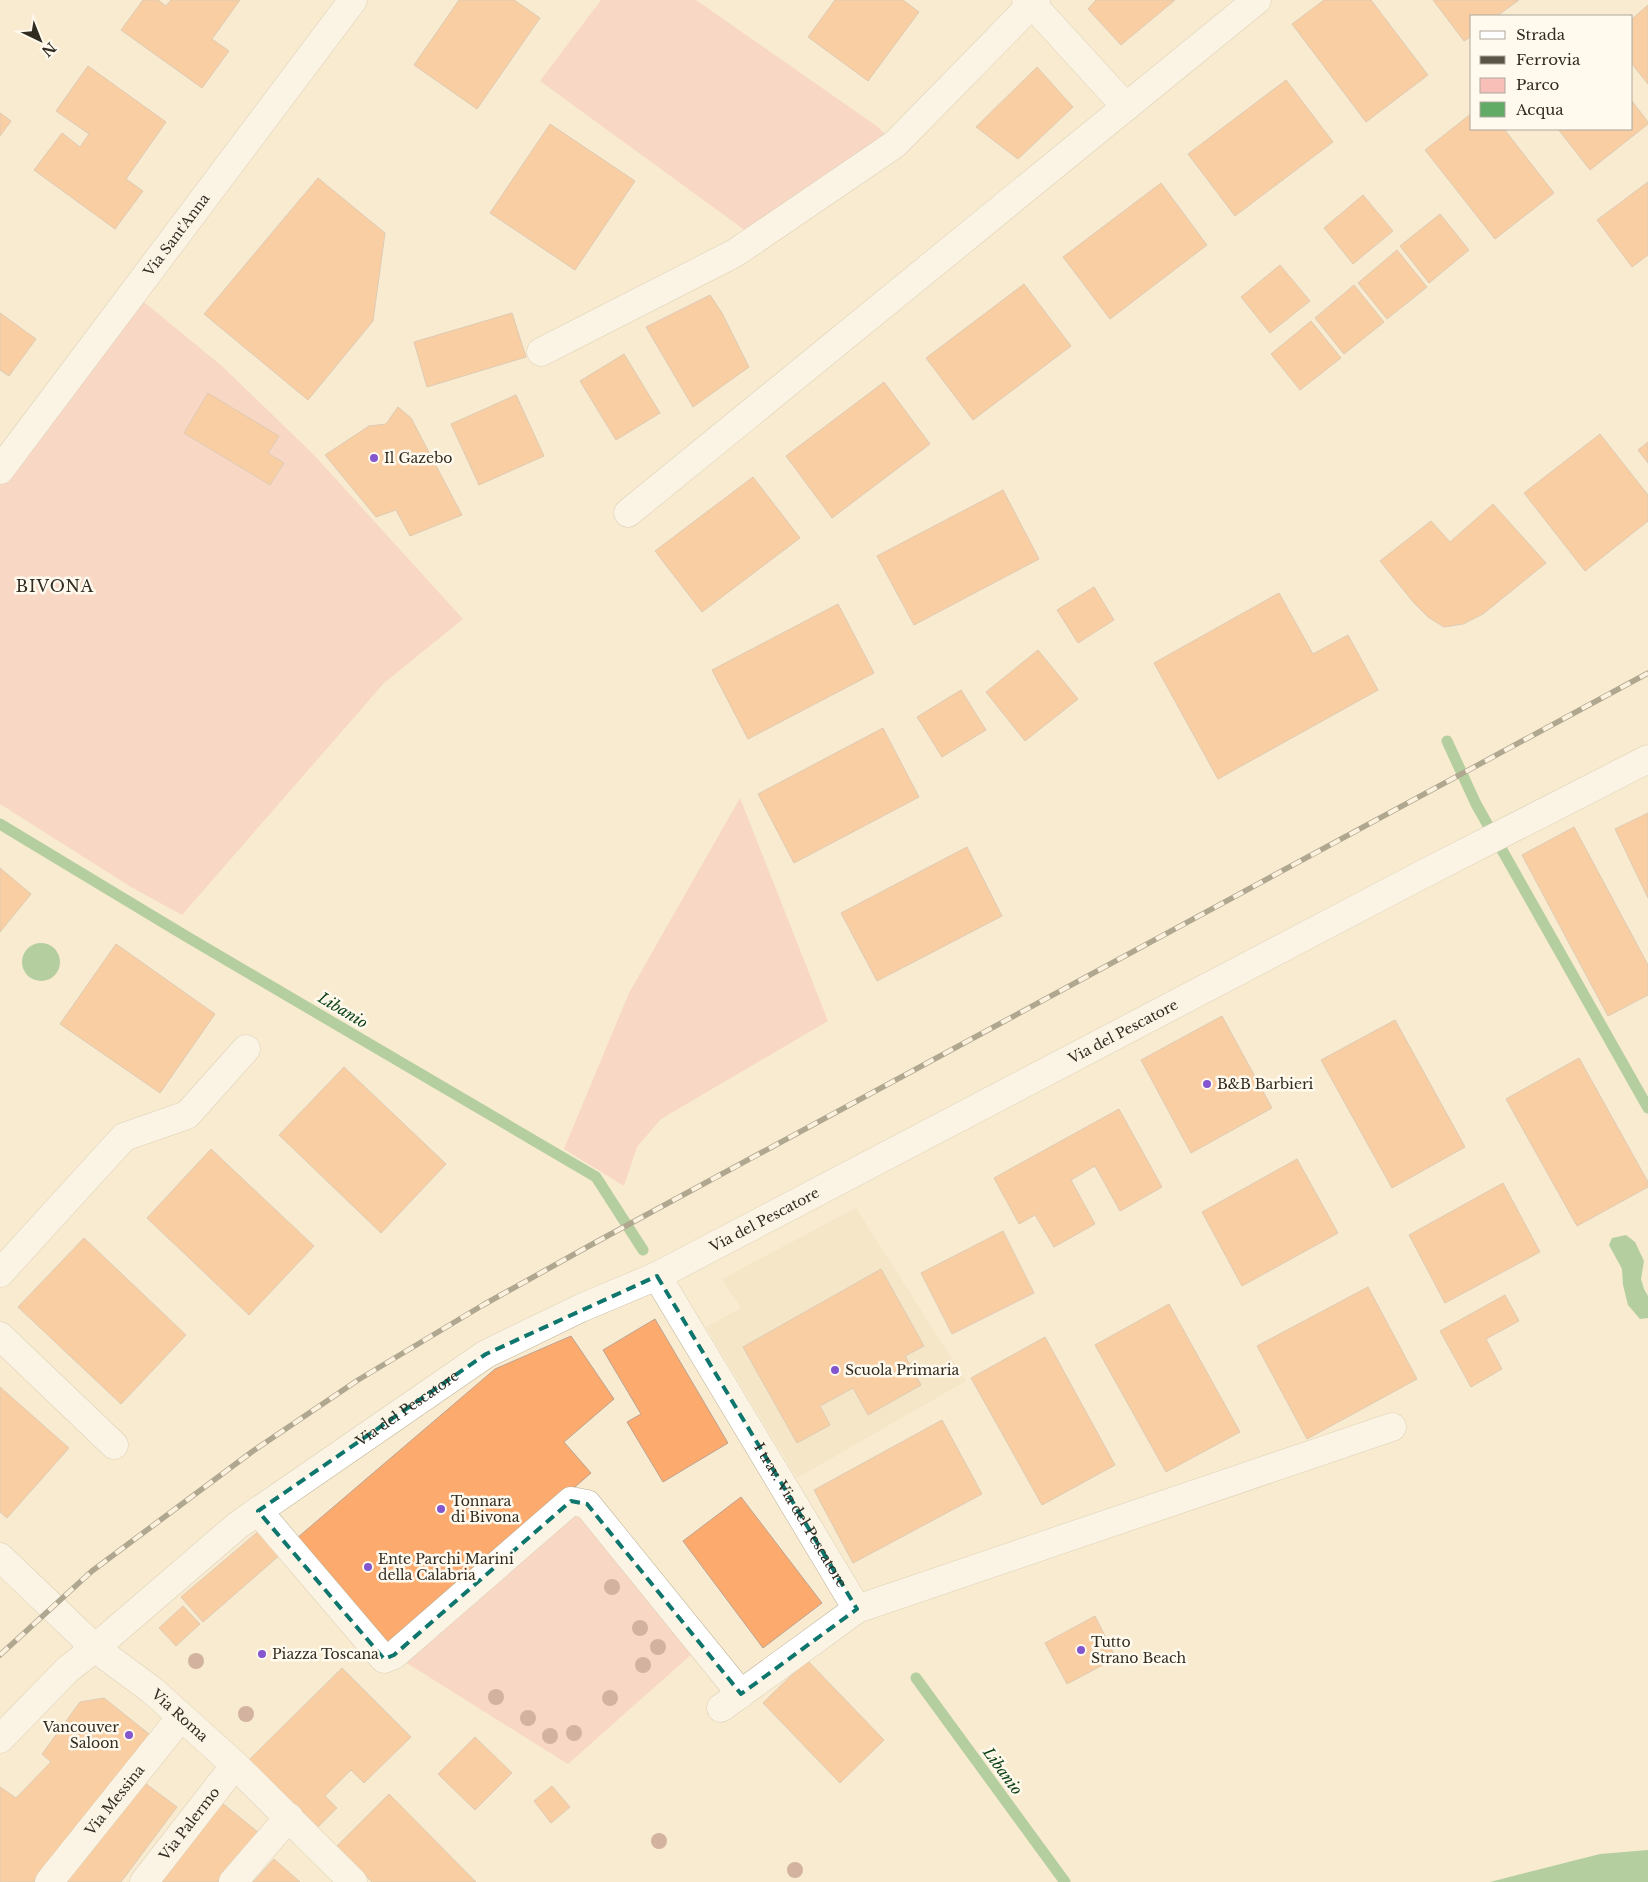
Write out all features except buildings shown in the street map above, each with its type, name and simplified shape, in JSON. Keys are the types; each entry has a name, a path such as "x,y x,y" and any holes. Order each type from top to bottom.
{"street":[{"name":"Via Sant'Anna","path":"0,470 353,0"},
{"path":"628,513 1257,0"},
{"path":"541,352 735,254 895,144 1031,1 1126,107"},
{"name":"Via del Pescatore","path":"0,1739 68,1669 95,1648 238,1524 486,1354 581,1308 657,1276 1473,848 1648,759"},
{"path":"0,1273 124,1137 186,1115 246,1050"},
{"name":"I trav. Via del Pescatore","path":"657,1276 857,1609"},
{"path":"0,1336 114,1445"},
{"path":"258,1511 384,1659 394,1655 571,1501 587,1504 731,1701 857,1609 1392,1427"},
{"name":"Via Roma","path":"0,1557 95,1648 153,1692 235,1765 353,1882"},
{"name":"Via Messina","path":"49,1882 181,1717"},
{"name":"Via Palermo","path":"144,1882 235,1765"},
{"path":"233,1882 289,1817"}],"highlighted area":[{"path":"657,1276 857,1609 741,1694 587,1504 571,1501 394,1655 384,1659 258,1511 486,1354"}],"shaded area":[{"path":"856,1208 966,1381 797,1478 706,1327 741,1308 722,1279"}],"green space":[{"path":"601,0 696,0 878,127 895,144 757,239 540,81"},
{"path":"133,293 223,367 313,454 463,619 384,683 182,915 131,887 0,804 0,470"},
{"path":"740,798 828,1021 661,1119 637,1147 624,1186 564,1149 629,993"},
{"path":"571,1501 702,1645 568,1764 394,1655"}],"water":[{"path":"41,943 55,948 60,962 55,976 41,981 27,976 22,962 27,948"},
{"path":"1626,1235 1635,1242 1644,1261 1641,1279 1648,1296 1648,1318 1640,1319 1628,1305 1623,1285 1622,1269 1609,1245 1612,1238"},
{"path":"1648,1850 1648,1882 1490,1882 1600,1854"}],"waterway":[{"path":"1447,741 1476,804 1648,1108"},
{"name":"Libanio","path":"0,824 184,935 596,1177 643,1250"},
{"name":"Libanio","path":"916,1678 1065,1882"}],"railway":[{"path":"0,1655 92,1571 253,1451 358,1380 483,1305 1648,673"}],"place":[{"name":"Il Gazebo","path":"374,458"},
{"name":"B&B Barbieri","path":"1207,1084"},
{"name":"Scuola Primaria","path":"835,1370"},
{"name":"Tonnara di Bivona","path":"441,1509"},
{"name":"Ente Parchi Marini della Calabria","path":"368,1567"},
{"name":"Tutto Strano Beach","path":"1081,1650"},
{"name":"Piazza Toscana","path":"262,1654"},
{"name":"Vancouver Saloon","path":"129,1735"}],"district":[{"name":"BIVONA","path":"55,586"}]}
